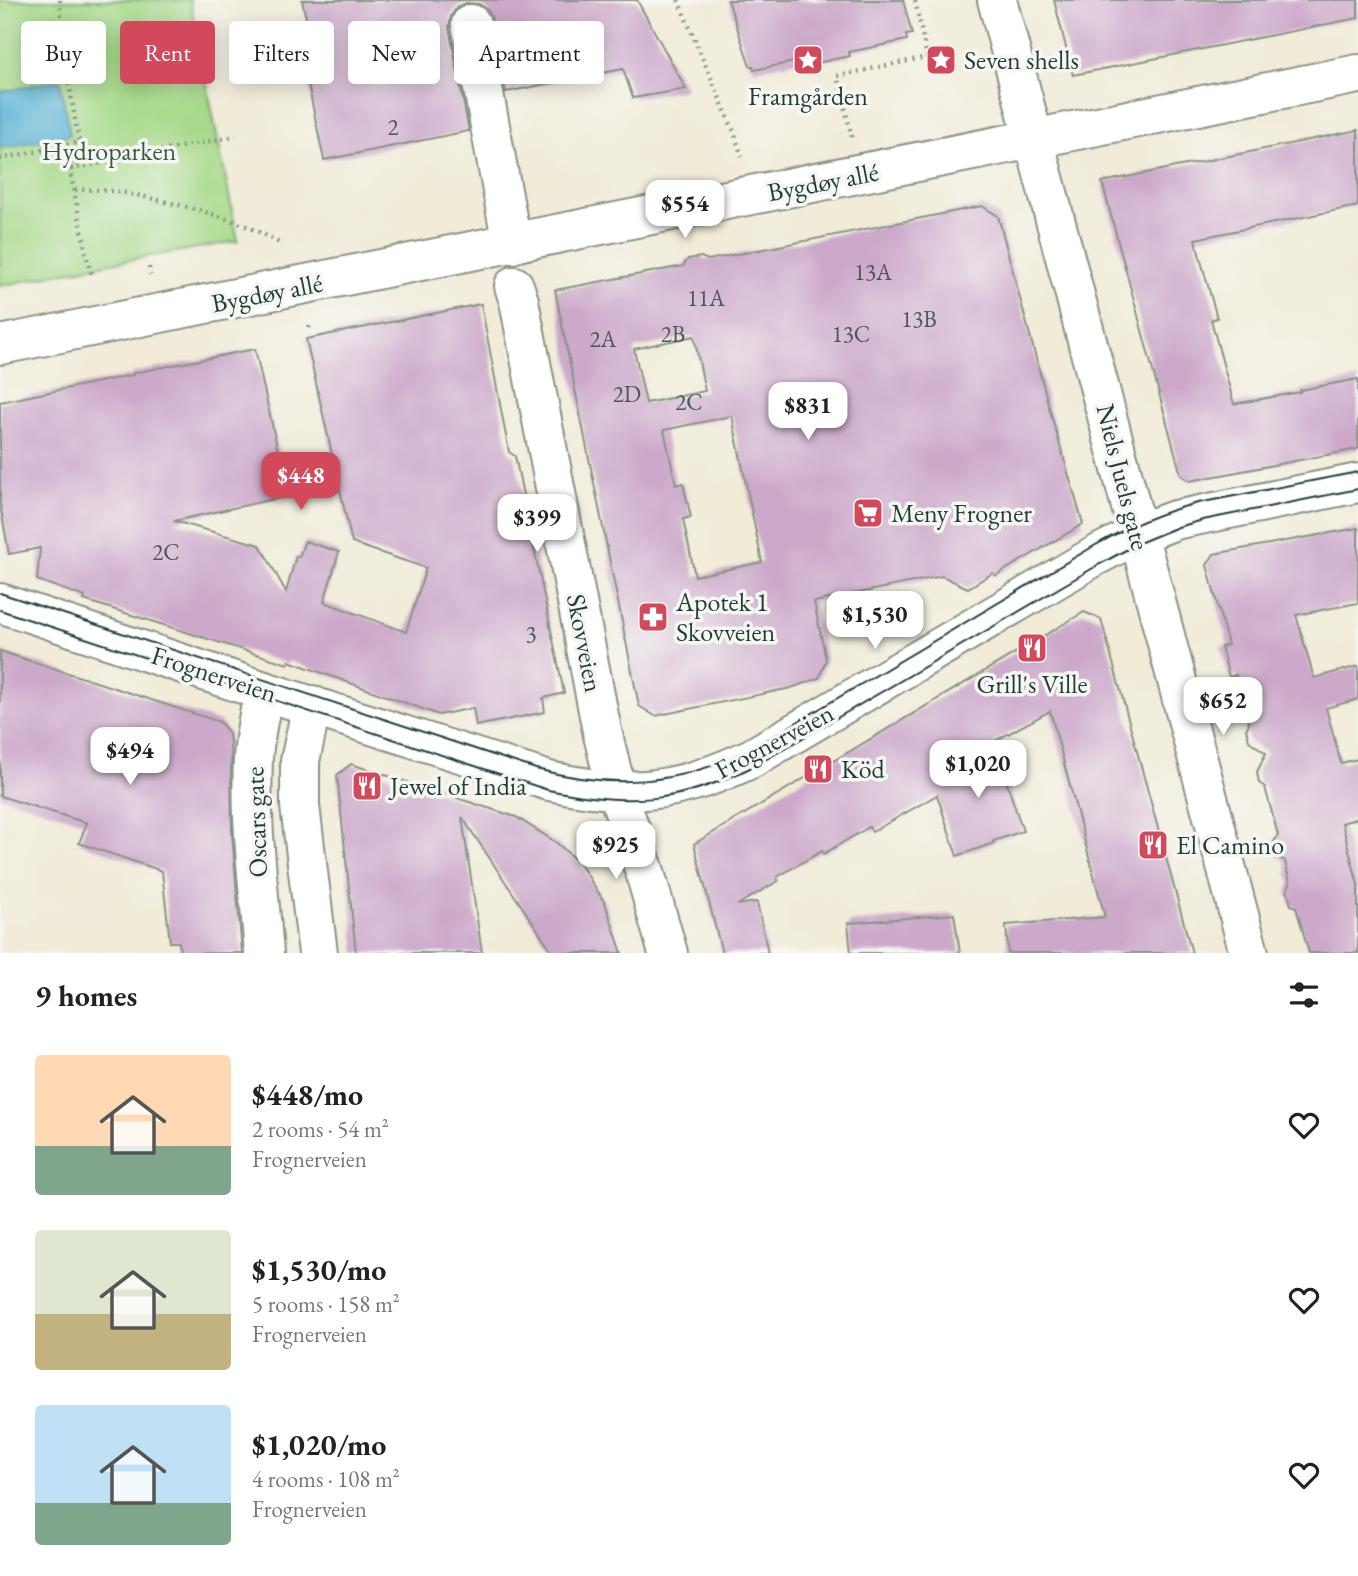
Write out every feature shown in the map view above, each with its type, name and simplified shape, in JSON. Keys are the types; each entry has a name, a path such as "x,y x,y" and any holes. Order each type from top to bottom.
{"street":[{"name":"Niels Juels gate","path":"997,0 1249,953"},
{"name":"Bygdøy allé","path":"0,345 1358,74"},
{"path":"482,84 512,244"},
{"name":"Skovveien","path":"517,294 602,731 617,792 644,869 668,953"},
{"name":"Frognerveien","path":"0,603 264,691 549,781 617,792 662,789 720,774 752,758 1097,555 1138,534 1175,520 1358,483"},
{"name":"Oscars gate","path":"264,691 253,759 253,805 264,953"},
{"name":"Oscars gate","path":"312,705 300,761 300,806 318,953"}],"path":[{"path":"0,159 79,142 63,48 60,0"},
{"path":"678,0 742,157"},
{"path":"852,137 837,76 927,57 915,0"},
{"path":"71,169 236,136"},
{"path":"65,145 93,278"},
{"path":"75,190 99,188 208,212 259,231 279,243"},
{"path":"149,267 150,275"}],"green space":[{"name":"Hydroparken","path":"0,0 190,0 194,21 120,21 120,84 207,84 238,241 89,267 0,286"}],"water":[{"path":"40,84 61,84 70,135 0,148 0,92"}],"building":[{"path":"302,0 637,0 686,89 633,98 623,69 604,73 604,21 492,21 488,10 479,4 466,3 457,7 451,16 449,27 454,53 454,84 460,84 469,131 324,160 308,84 334,84 334,21 307,21"},
{"path":"728,0 903,0 912,34 906,35 907,40 849,52 850,56 816,63 814,58 754,70 753,66 750,66"},
{"path":"1054,0 1358,0 1358,18 1073,75"},
{"path":"504,84 547,84 506,92"},
{"path":"1358,130 1358,206 1195,239 1217,318 1211,320 1234,404 1358,379 1358,449 1190,481 1181,475 1102,182"},
{"path":"982,206 998,216 1083,524 995,576 993,573 968,588 942,576 814,602 826,660 819,678 791,688 655,716 639,706 555,290 683,266 688,259 701,257 708,260","holes":["694,336 705,391 646,403 634,349","732,416 762,562 695,576 683,519 691,517 683,483 676,485 664,430"]},
{"path":"481,304 509,452 515,456 564,693 543,698 545,712 476,726 473,708 439,715 289,661 288,664 84,600 85,597 37,580 40,548 9,554 0,504 0,402 255,349 288,496 174,521 260,545 286,592 296,556 299,557 305,541 339,552 324,602 406,632 426,568 352,543 306,339"},
{"path":"1358,528 1358,603 1296,615 1314,678 1358,666 1358,699 1326,708 1341,763 1358,759 1358,818 1342,823 1358,885 1358,953 1309,953 1296,907 1291,905 1287,890 1290,883 1285,861 1278,857 1274,842 1278,835 1265,787 1259,783 1257,772 1266,753 1249,741 1246,729 1249,724 1236,675 1229,677 1221,647 1228,645 1207,565 1214,554"},
{"path":"1084,612 1101,619 1192,953 1008,953 1006,925 1105,917 1050,711 993,742 1023,831 957,856 937,795 872,832 869,827 823,854 822,851 777,877 778,881 737,905 757,902 768,953 722,953 694,844"},
{"path":"0,651 220,722 229,733 232,834 242,953 180,953 179,942 170,942 162,871 79,843 87,823 0,796"},
{"path":"351,764 516,817 557,843 580,864 605,903 622,953 553,953 462,817 482,953 356,953 337,775"},
{"path":"954,914 960,953 851,953 848,923"}],"tram line":[{"path":"0,593 536,769 593,780 647,780 701,769 755,747 1094,546 1144,521 1198,503 1358,472"},
{"path":"0,610 548,790 606,799 657,798 706,786 760,763 1139,543 1203,520 1358,489"}],"place":[{"name":"Framgården","path":"808,60"},
{"name":"Seven shells","path":"941,60"},
{"name":"Meny Frogner","path":"868,513"},
{"name":"Apotek 1 Skovveien","path":"653,617"},
{"name":"Grill's Ville","path":"1032,648"},
{"name":"Köd","path":"818,769"},
{"name":"Jewel of India","path":"367,786"},
{"name":"El Camino","path":"1153,845"}]}
